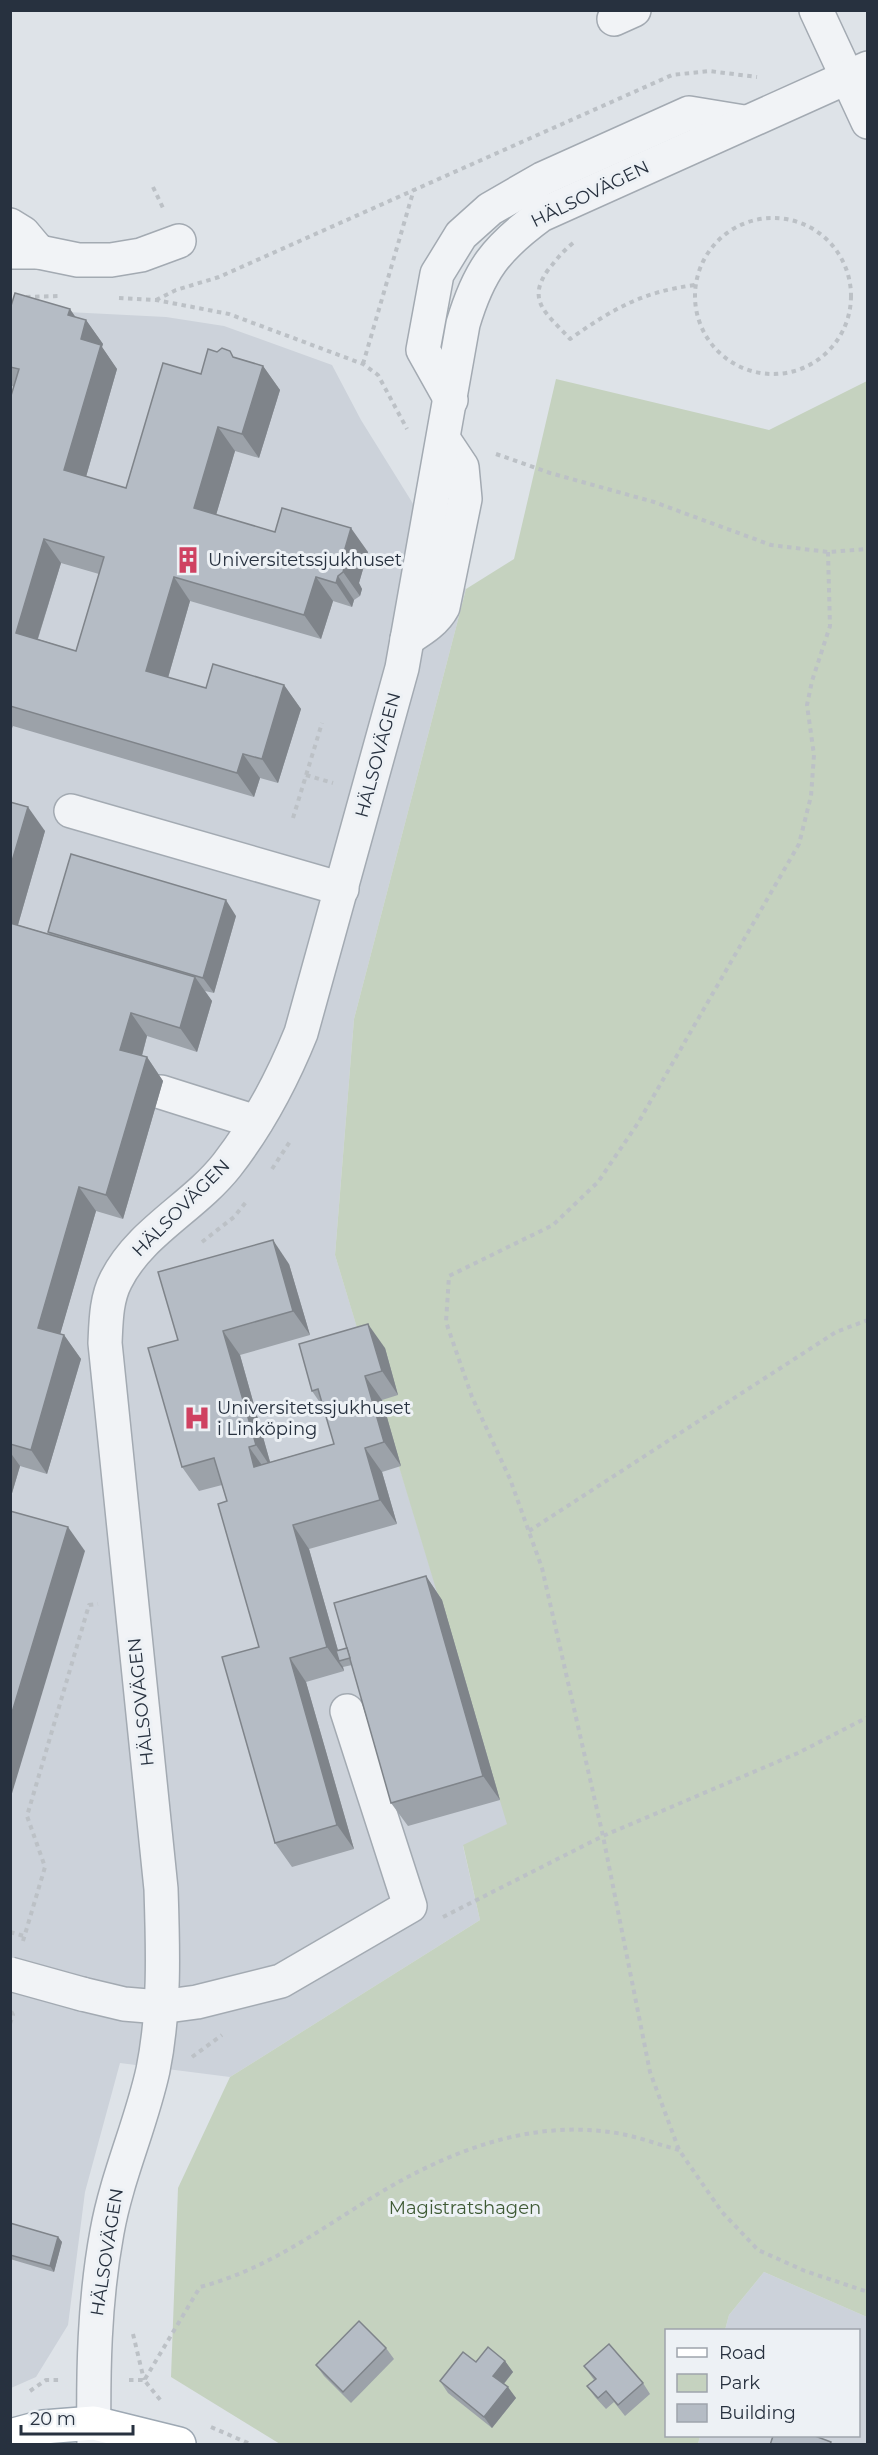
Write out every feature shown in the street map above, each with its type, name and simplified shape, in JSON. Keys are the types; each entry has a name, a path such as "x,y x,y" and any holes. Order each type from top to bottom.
{"main road":[{"path":"10,2436 43,2427 179,2445"}],"street":[{"path":"816,10 857,73 867,122"},
{"name":"HÄLSOVÄGEN","path":"94,2434 94,2342 98,2283 114,2193 153,2070 160,2007 161,1888 105,1343 106,1311 115,1281 133,1254 226,1166 256,1122 280,1080 301,1033 342,889 407,639 463,324 473,293 489,262 509,237 541,214 857,73"},
{"path":"10,225 23,233 25,252 78,260 111,260 141,255 179,241"},
{"path":"71,811 342,889"},
{"path":"160,1092 256,1122"},
{"path":"16,1960 82,1994 124,2004 160,2007 197,2002 280,1980 410,1906 347,1711"}],"path":[{"path":"363,364 414,188"},
{"path":"776,217 805,224 828,240 845,264 851,292 848,320 834,346 811,365 783,373 755,372 728,361 708,340 696,314 695,285 704,258 722,235 748,221 776,217"},
{"path":"580,237 562,252 538,283 537,292 541,306 570,339 612,309 672,288 695,285"},
{"path":"23,297 70,296"},
{"path":"114,297 156,300 229,314 363,364 378,375 407,430 415,438 444,440 488,451 550,473 654,502 771,544 828,552 867,549"},
{"path":"828,552 830,626 812,681 807,705 814,755 811,796 799,844 638,1123 598,1182 553,1225 449,1276 446,1322 472,1396 510,1479 542,1568 603,1836 650,2072 679,2150 722,2212 758,2250 805,2271 867,2292"},
{"path":"293,818 322,723"},
{"path":"306,775 343,785"},
{"path":"529,1531 836,1332 867,1320"},
{"path":"16,1960 45,1867 27,1816 89,1605 131,1601"},
{"path":"441,1918 603,1836 798,1753 867,1717"},
{"path":"10,1932 24,1936"},
{"path":"10,2010 13,2015 10,2024"},
{"path":"189,2067 192,2056 231,2030"},
{"path":"133,2331 144,2380 200,2287 235,2277 279,2256 361,2204 434,2162 506,2136 573,2129 622,2134 679,2150"}],"shaded area":[{"name":"Universitetssjukhuset i Linköping","path":"10,305 28,310 166,317 224,326 332,365 361,420 466,589 354,1019 335,1255 508,1824 463,1846 480,1920 230,2077 120,2063 85,2192 68,2325 36,2377 11,2388"},
{"path":"764,2272 867,2317 867,2444 698,2444 700,2437 860,2437 860,2329 725,2329 729,2315"}],"green space":[{"name":"Magistratshagen","path":"556,379 769,430 867,381 867,2317 764,2272 729,2315 725,2329 665,2329 665,2437 700,2437 698,2444 280,2444 171,2377 178,2188 230,2077 480,1920 463,1845 507,1824 335,1255 354,1019 466,589 514,559"}],"building":[{"name":"Universitetssjukhuset","path":"15,293 70,309 68,315 86,320 81,339 101,345 64,470 126,488 163,363 201,374 208,349 217,352 222,348 230,351 233,357 263,366 242,434 218,427 194,508 275,532 282,508 351,528 342,559 345,565 343,572 338,576 336,583 316,577 304,615 174,577 146,671 206,688 213,664 284,685 262,759 243,754 237,773 10,706 10,399 19,369 10,367 10,309","holes":["44,539 104,557 76,651 16,633"]},
{"path":"10,802 28,807 10,868"},
{"path":"71,854 226,900 203,978 48,932"},
{"path":"10,923 195,977 180,1028 131,1013 120,1050 147,1057 106,1195 79,1187 38,1328 64,1335 31,1450 10,1444"},
{"path":"273,1240 293,1311 223,1331 256,1445 249,1447 254,1467 334,1444 318,1389 312,1391 299,1344 368,1324 382,1371 365,1376 384,1442 365,1448 380,1500 293,1525 327,1647 290,1658 337,1825 275,1843 222,1657 259,1647 218,1504 227,1501 214,1458 182,1467 148,1348 178,1340 158,1272"},
{"path":"10,1511 68,1527 10,1719"},
{"path":"426,1576 483,1776 391,1803 334,1603"},
{"path":"347,1648 350,1658 339,1661 336,1651"},
{"path":"10,2223 58,2237 50,2266 10,2255"},
{"path":"359,2321 386,2348 343,2392 316,2365"},
{"path":"609,2344 643,2383 618,2405 606,2391 598,2398 587,2386 596,2379 584,2366"},
{"path":"488,2347 505,2361 493,2376 508,2387 484,2417 440,2381 463,2352 476,2362"},
{"path":"773,2437 818,2437 831,2442 830,2445 770,2445"}],"place":[{"name":"Universitetssjukhuset","path":"188,560"},
{"name":"Universitetssjukhuset i Linköping","path":"197,1418"}]}
